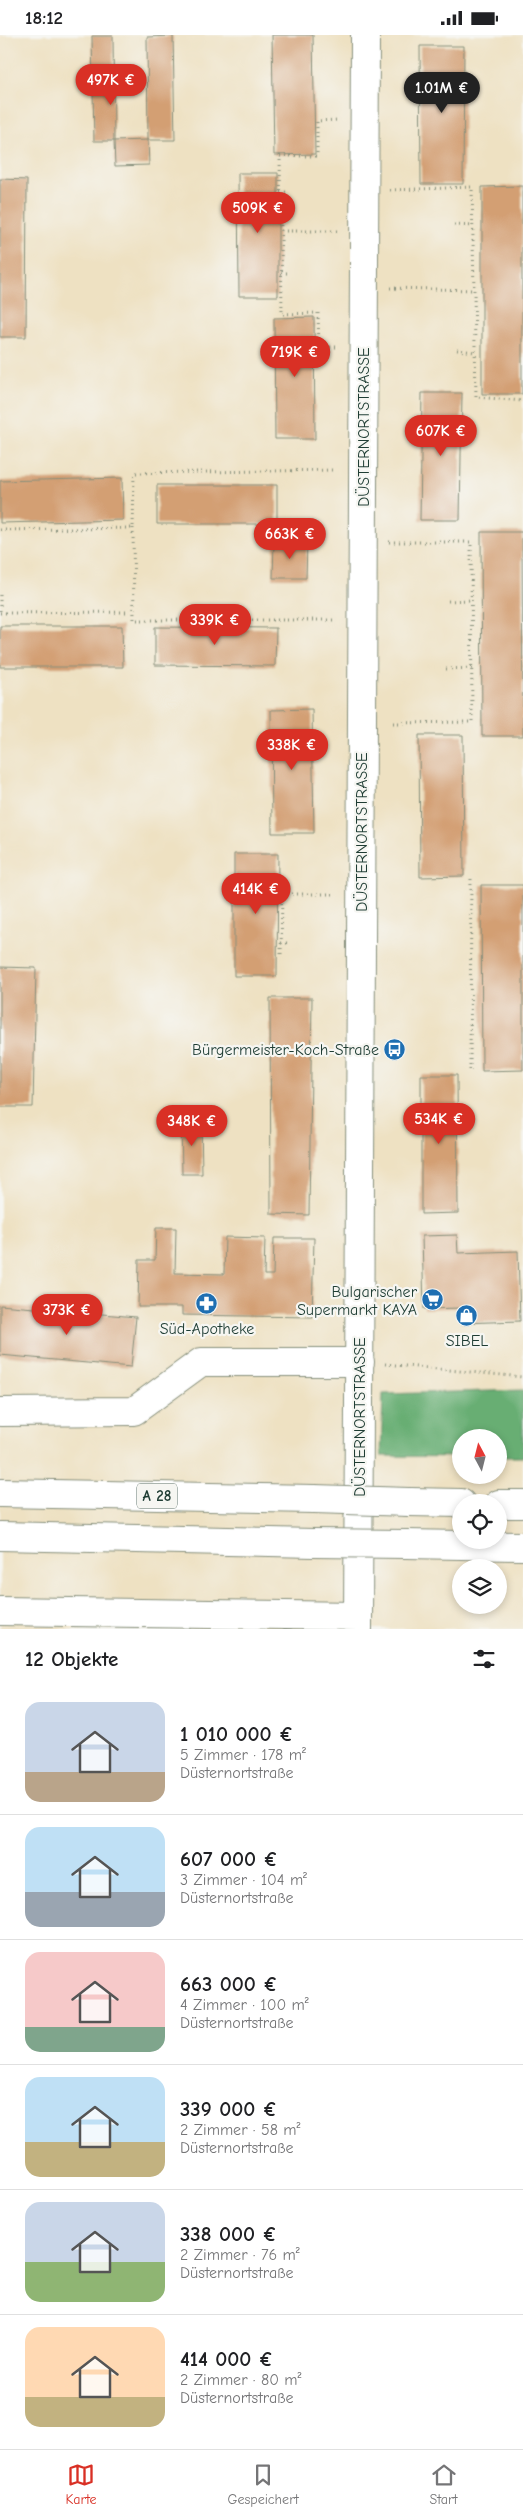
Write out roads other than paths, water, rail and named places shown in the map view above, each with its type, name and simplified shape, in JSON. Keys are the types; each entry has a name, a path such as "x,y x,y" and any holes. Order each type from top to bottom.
{"main road":[{"name":"DÜSTERNORTSTRASSE","path":"358,1623 365,35"},
{"path":"0,1413 134,1411 201,1362 360,1362"},
{"name":"A 28","path":"0,1493 452,1503"},
{"path":"507,1504 523,1504"},
{"path":"0,1536 523,1546"},
{"path":"0,1611 358,1623"}],"place":[{"name":"Bürgermeister-Koch-Straße","path":"395,1049"},
{"name":"Bulgarischer Supermarkt KAYA","path":"433,1300"},
{"name":"Süd-Apotheke","path":"207,1304"},
{"name":"SIBEL","path":"467,1316"}]}
